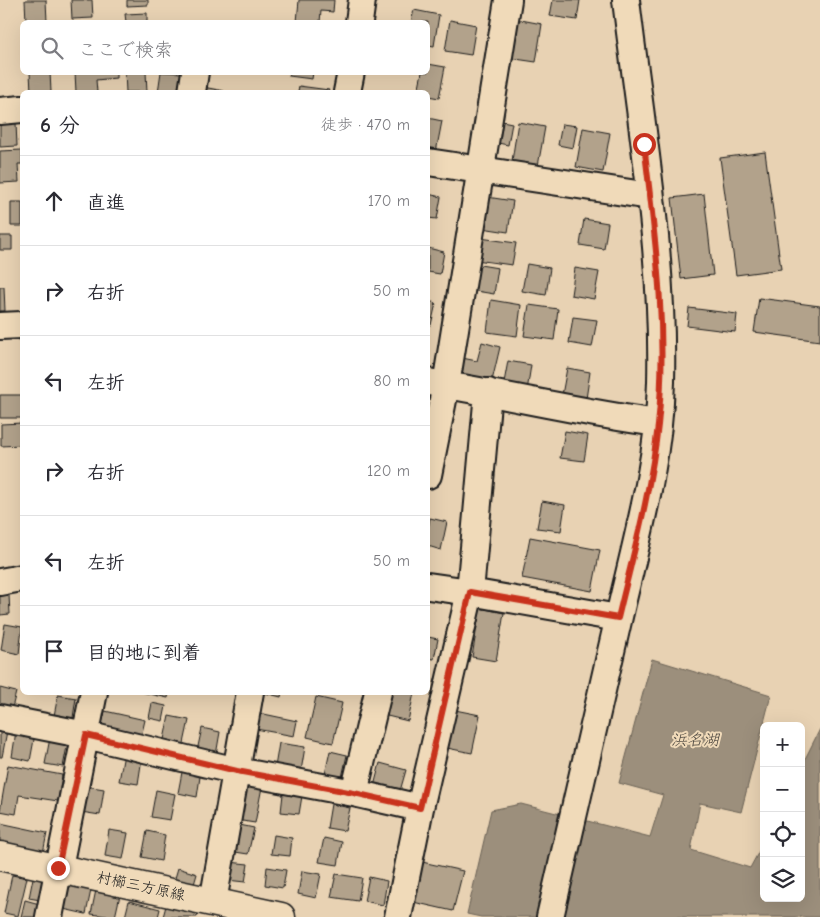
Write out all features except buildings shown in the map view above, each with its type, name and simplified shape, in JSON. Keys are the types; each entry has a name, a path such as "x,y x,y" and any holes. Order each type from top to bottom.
{"main road":[{"name":"村櫛三方原線","path":"0,856 281,917"}],"street":[{"path":"359,20 362,0"},
{"path":"430,456 437,384 482,171 508,0"},
{"path":"550,917 653,464 658,423 661,382 660,299 650,196 626,0"},
{"path":"192,90 195,75"},
{"path":"347,90 350,75"},
{"path":"0,111 20,109"},
{"path":"430,162 650,196"},
{"path":"0,326 20,325"},
{"path":"437,384 488,392 601,415 658,423"},
{"path":"398,917 420,808 470,592 488,392"},
{"path":"0,582 20,578"},
{"path":"430,586 618,618"},
{"path":"49,917 93,695"},
{"path":"213,902 250,695"},
{"path":"354,793 377,695"},
{"path":"0,718 86,735 237,771 354,793 420,808"}],"water":[{"name":"浜名湖","path":"652,659 771,695 764,722 760,722 760,738 741,812 700,803 691,850 750,868 760,849 760,902 805,902 805,759 820,729 820,917 481,917 467,914 491,810 521,804 650,837 663,795 619,783"}],"route":[{"path":"58,868 86,735 237,771 354,793 420,808 470,592 618,618 654,455 661,382 660,299 644,144"}]}
